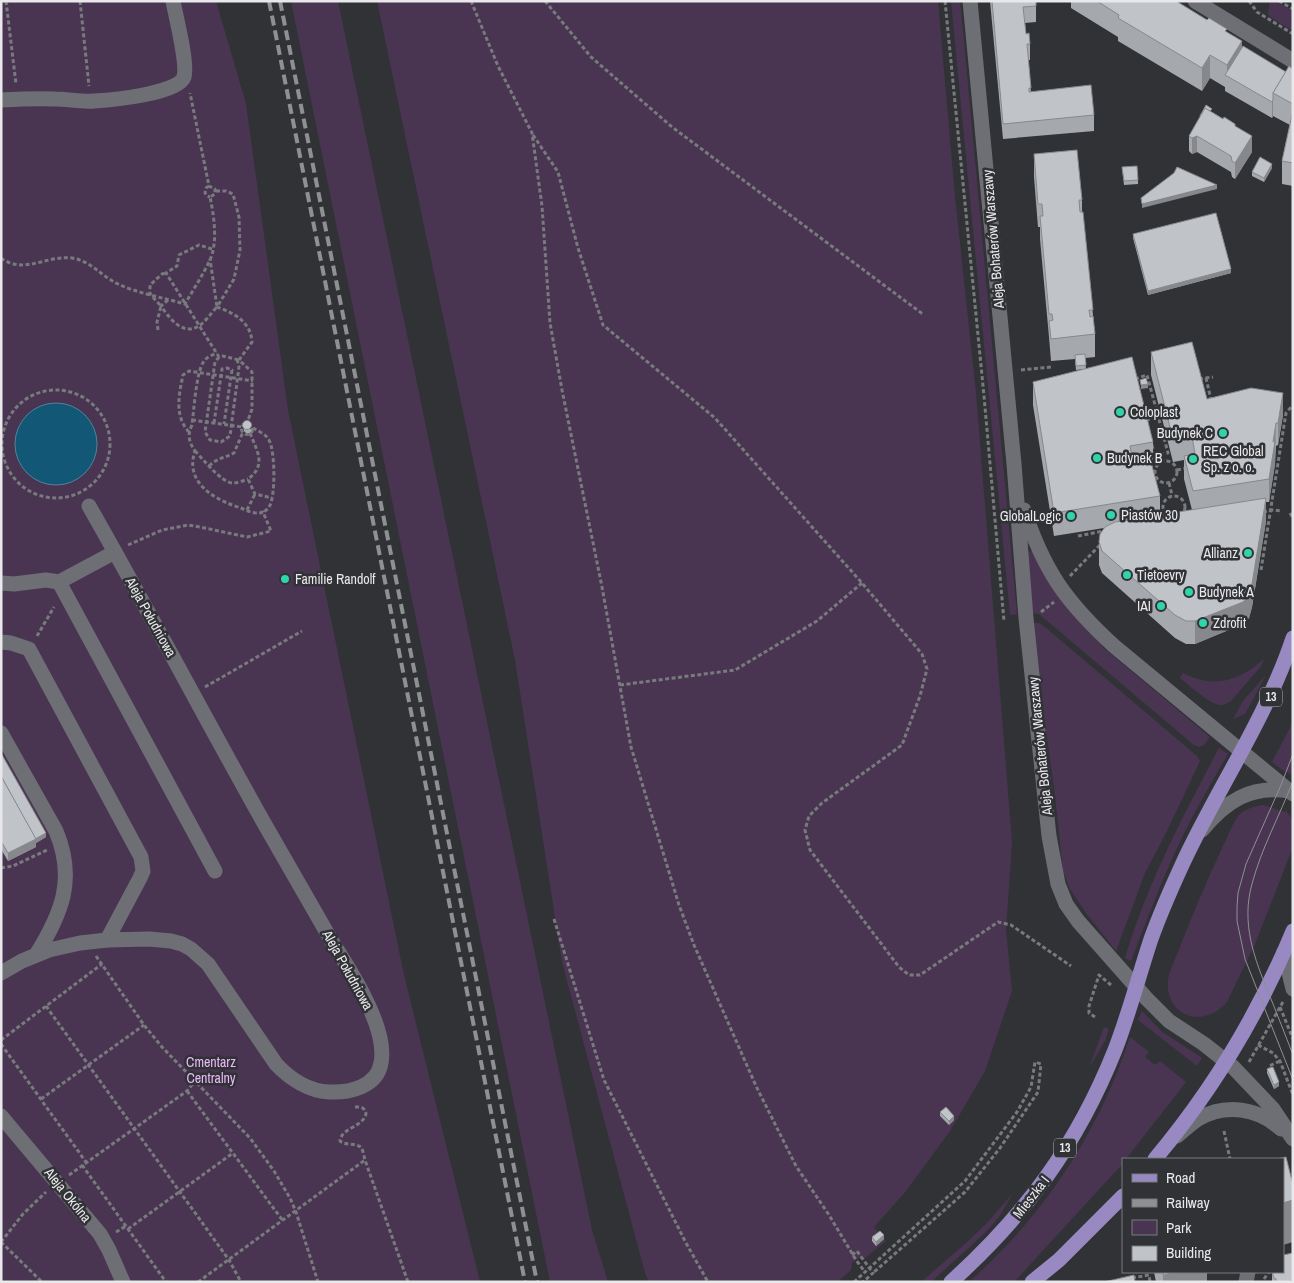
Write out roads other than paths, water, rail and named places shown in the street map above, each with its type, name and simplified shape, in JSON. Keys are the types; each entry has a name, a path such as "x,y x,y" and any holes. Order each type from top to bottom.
{"main road":[{"name":"13","path":"1136,987 1161,914 1194,841 1272,694 1293,638"},
{"path":"1156,1158 1170,1142 1226,1061 1266,988 1293,931"},
{"name":"Mieszka I","path":"951,1282 992,1243 1042,1185 1071,1139 1093,1099 1115,1048 1136,987"},
{"path":"1032,1282 1059,1260 1122,1197"}],"street":[{"path":"1,100 53,98 91,101 136,96 171,88 181,83 185,71 173,1"},
{"name":"Aleja Bohaterów Warszawy","path":"970,1 1015,477 1026,618 1053,865 1061,894 1071,911 1136,987 1169,1020 1204,1044 1242,1075 1273,1109 1293,1140"},
{"path":"1195,1 1293,61"},
{"name":"Aleja Bohaterów Warszawy","path":"1015,477 1034,540 1049,570 1065,585 1086,621 1291,793"},
{"name":"Aleja Południowa","path":"1,974 36,955 61,946 107,940 160,940 182,944 191,949 212,968 276,1064 290,1077 308,1086 327,1092 350,1091 368,1084 378,1071 381,1063 380,1043 375,1022 365,998 285,861 89,506"},
{"path":"61,587 115,552"},
{"path":"1,583 14,584 46,580 61,587 216,871"},
{"path":"1,642 29,649 141,857 143,871 107,940"},
{"path":"1,733 61,843 66,868 65,892 52,926 36,955"},
{"path":"1194,841 1220,810 1239,798 1267,789 1291,793"},
{"path":"1284,952 1289,993"},
{"path":"1170,1142 1199,1119 1221,1110 1236,1109 1252,1111 1265,1117 1293,1140"},
{"name":"Aleja Okólna","path":"1,1116 100,1234 123,1282"}],"water":[{"path":"56,403 72,407 85,415 93,428 97,444 93,460 85,473 72,481 56,485 40,481 27,473 19,460 15,444 19,428 27,415 40,407"}],"tram line":[{"path":"1293,754 1246,864 1238,893 1237,907 1237,921 1245,959 1293,1080"},
{"path":"1293,781 1256,871 1249,898 1248,913 1254,954 1293,1055"}],"railway":[{"path":"269,1 525,1282"},
{"path":"280,1 537,1282"}],"place":[{"name":"Coloplast","path":"1120,412"},
{"name":"Budynek C","path":"1223,433"},
{"name":"Budynek B","path":"1097,458"},
{"name":"REC Global Sp. z o. o.","path":"1193,459"},
{"name":"Piastów 30","path":"1111,515"},
{"name":"GlobalLogic","path":"1071,516"},
{"name":"Allianz","path":"1248,553"},
{"name":"Tietoevry","path":"1127,575"},
{"name":"Familie Randolf","path":"285,579"},
{"name":"Budynek A","path":"1189,592"},
{"name":"IAI","path":"1161,606"},
{"name":"Zdrofit","path":"1203,623"}],"park label":[{"name":"Cmentarz Centralny","path":"211,1070"}]}
